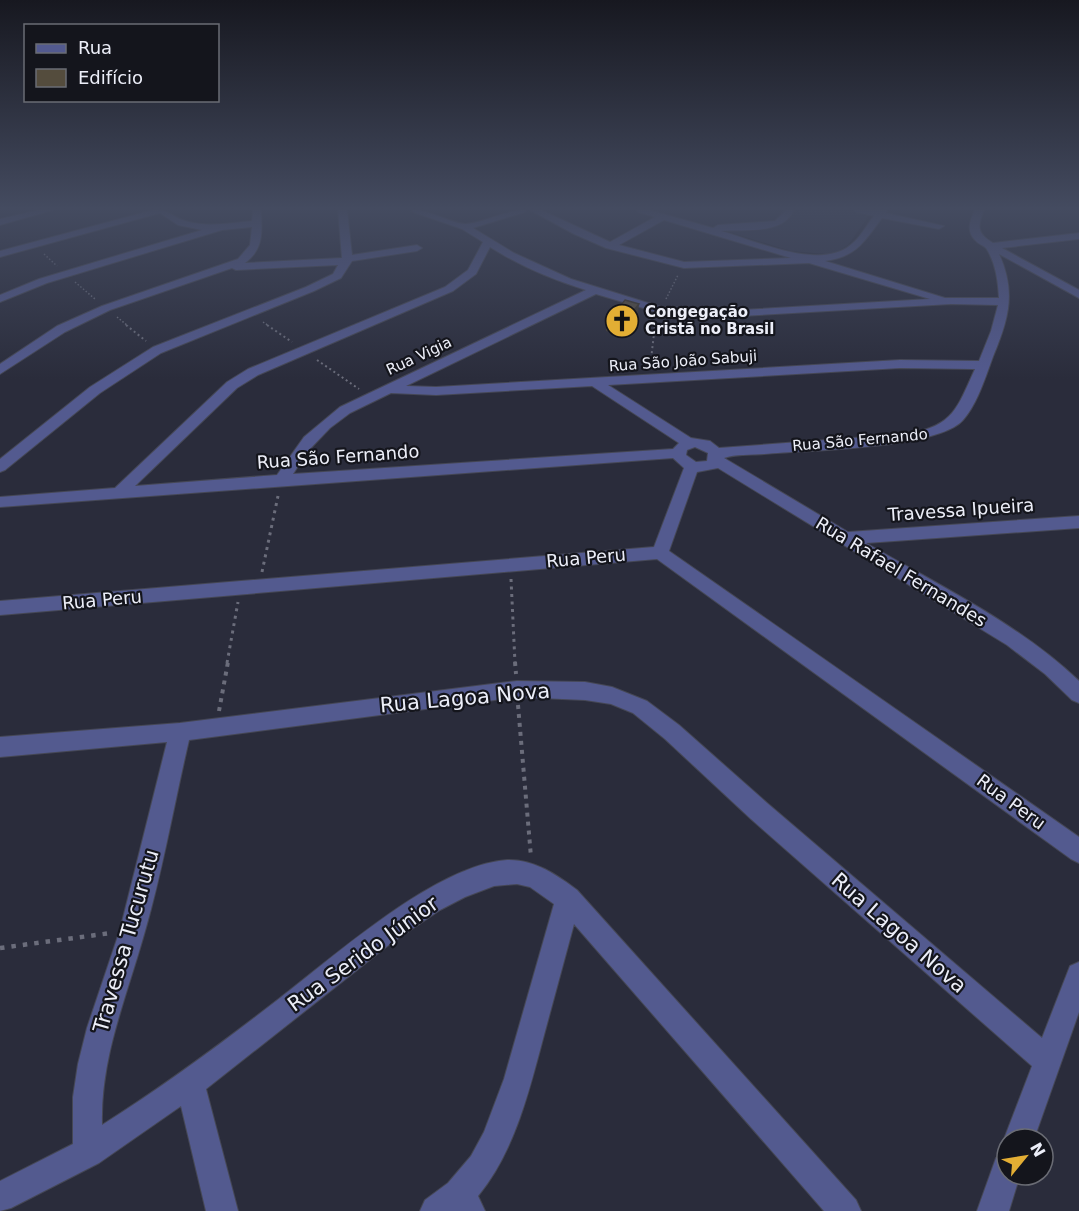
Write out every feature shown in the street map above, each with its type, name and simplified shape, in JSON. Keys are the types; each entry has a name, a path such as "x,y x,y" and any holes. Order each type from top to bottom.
{"street":[{"path":"0,299 88,267"},
{"path":"0,370 61,329 106,308 231,267"},
{"path":"228,268 250,267"},
{"path":"0,467 95,390 135,362 184,337 327,282 337,276 343,267"},
{"path":"118,494 232,385 253,372 449,289 472,272 475,267"},
{"path":"533,267 593,291 660,310 741,313 951,301 1005,302"},
{"path":"831,267 951,301"},
{"name":"Rua São Fernando","path":"692,466 708,466 716,457 907,438 936,433 958,419 1003,316 1005,302 1002,276 998,267"},
{"path":"1028,267 1079,295"},
{"path":"1065,287 1079,286"},
{"name":"Rua Vigia","path":"282,480 299,450 328,421 370,397 593,291"},
{"name":"Rua São João Sabuji","path":"387,389 436,392 900,364 982,365"},
{"path":"596,383 683,448 705,444 716,457"},
{"path":"660,553 692,466 683,462 683,448"},
{"name":"Rua São Fernando","path":"0,502 683,448"},
{"name":"Rua Rafael Fernandes","path":"716,457 1014,640 1053,668 1079,694"},
{"name":"Travessa Ipueira","path":"846,538 1079,522"},
{"name":"Rua Peru","path":"0,608 660,553 1079,850"},
{"name":"Rua Lagoa Nova","path":"0,747 180,732 517,689 585,691 612,696 640,707 672,732 759,811 1049,1062"},
{"name":"Travessa Tucurutu","path":"88,1152 87,1097 92,1064 101,1028 133,930 180,732"},
{"name":"Rua Serido Júnior","path":"0,1197 88,1152 190,1083 400,923 441,896 481,878 508,872 533,874"},
{"path":"533,874 568,898 845,1211"},
{"path":"455,1205 482,1167 496,1140 518,1079 568,898"},
{"path":"1024,1127 1079,975"},
{"path":"190,1083 222,1211"},
{"path":"993,1211 1001,1187"}],"path":[{"path":"58,267 141,337"},
{"path":"649,378 656,315 684,267"},
{"path":"249,312 370,397"},
{"path":"216,727 249,588 282,480"},
{"path":"510,565 517,689 533,874"},
{"path":"0,948 133,930"}],"building":[{"path":"625,300 639,304 621,326 607,322"}],"place":[{"name":"Congegação Cristã no Brasil","path":"622,321"}]}
